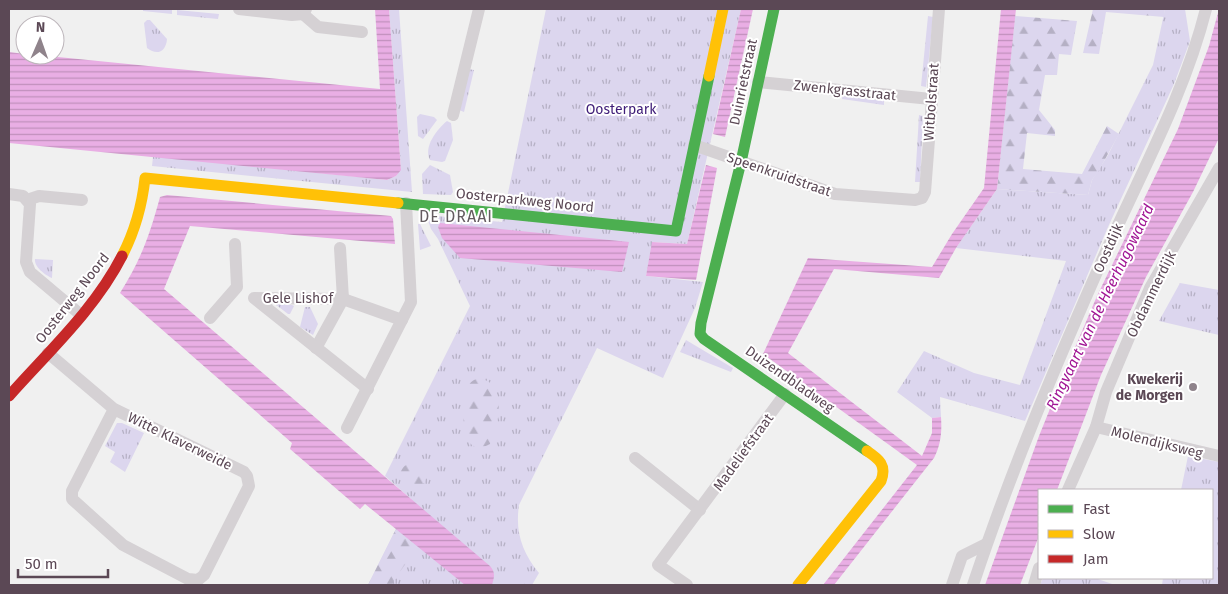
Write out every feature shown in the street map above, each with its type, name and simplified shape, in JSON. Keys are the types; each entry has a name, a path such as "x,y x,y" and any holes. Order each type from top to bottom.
{"street":[{"path":"238,9 292,15 305,11 318,27 362,32"},
{"path":"452,115 479,9"},
{"name":"Oosterparkweg Noord","path":"145,178 676,230 723,9"},
{"name":"Duinrietstraat","path":"741,162 774,9"},
{"name":"Witbolstraat","path":"924,195 939,9"},
{"name":"Oostdijk","path":"973,585 986,544 1058,360 1178,95 1197,44 1206,9"},
{"name":"Zwenkgrasstraat","path":"758,82 931,99"},
{"name":"Speenkruidstraat","path":"694,145 835,194 915,200 924,195"},
{"name":"Duizendbladweg","path":"741,162 700,332 704,339 879,459 884,468 881,482 798,585"},
{"name":"Obdammerdijk","path":"1068,489 1096,427 1106,392 1150,288 1219,168"},
{"name":"Oosterweg Noord","path":"9,396 81,315 121,260 141,211 145,178"},
{"path":"9,194 23,196 27,200 30,210 27,268 81,315"},
{"path":"27,200 39,196 82,200"},
{"path":"347,428 411,302 406,203"},
{"path":"210,318 237,287 235,244"},
{"name":"Gele Lishof","path":"316,348 342,299 340,248"},
{"name":"Gele Lishof","path":"237,287 254,298 368,389"},
{"name":"Gele Lishof","path":"254,298 342,299 402,320"},
{"name":"Witte Klaverweide","path":"48,353 114,409 244,472 247,476 249,486 200,583 188,579 123,545 72,499 72,491 114,409"},
{"name":"Madeliefstraat","path":"687,585 658,565 785,394"},
{"name":"Molendijksweg","path":"1096,427 1219,456"},
{"path":"635,458 700,510"},
{"path":"952,585 962,556 986,544"},
{"path":"1034,585 1038,571"}],"green space":[{"path":"143,9 172,9 172,14 143,11"},
{"path":"389,9 399,9 412,192 152,166 153,157 166,157 387,180 396,176 401,169"},
{"name":"Oosterpark","path":"546,9 741,9 687,244 653,242 646,276 703,282 695,308 663,378 597,348 519,505 518,524 521,541 528,557 539,573 532,585 368,585 411,499 385,476 470,306 438,239 431,229 426,215 502,222"},
{"path":"1093,9 1165,9 1164,17 1106,12 1099,54 1083,53"},
{"path":"1165,9 1185,9 1190,41 1174,84 1108,227 1025,421 940,397 941,417 932,418 897,392 924,351 974,373 1020,385 1066,261 956,248 997,189 1088,195 1092,180 1108,155 1153,65"},
{"path":"177,10 219,14 218,19 177,15"},
{"path":"928,16 933,17 926,87 921,86"},
{"path":"1015,16 1077,21 1071,55 1059,54 1057,75 1045,75 1039,110 1055,130 1055,136 1027,133 1023,169 1082,174 1107,126 1119,134 1092,180 1088,195 997,189"},
{"path":"150,20 167,39 163,50 154,52 147,48 144,23"},
{"path":"468,69 474,70 464,112 459,110"},
{"path":"843,94 884,100 884,105 842,99"},
{"path":"420,114 434,117 437,120 423,139 418,136 417,117"},
{"path":"919,115 923,116 920,182 915,182"},
{"path":"447,121 451,123 453,140 445,161 430,160 428,150 432,139 435,133"},
{"path":"430,165 450,175 453,192 451,195 423,194 422,174"},
{"path":"418,224 420,224 431,246 420,250"},
{"path":"35,259 53,260 52,278 38,268"},
{"path":"1180,283 1219,290 1219,335 1159,321"},
{"path":"275,304 294,306 290,314 288,314"},
{"path":"305,307 310,307 318,324 313,335 300,327"},
{"path":"686,340 733,368 731,372 680,352"},
{"path":"476,379 486,380 493,386 499,404 494,436 490,444 480,447 472,445 467,438 463,417 468,386"},
{"path":"117,423 122,423 144,433 125,472 110,462 115,452 105,446"},
{"path":"1188,456 1219,462 1219,585 1162,585 1163,579 1213,579 1213,489 1181,489"},
{"path":"413,463 422,467 426,476 422,485 413,489 404,485 400,476 404,467"},
{"path":"396,529 416,545 414,550 392,585 368,585"},
{"path":"512,572 526,585 510,585"},
{"path":"1043,579 1098,579 1115,585 1040,585"}],"water":[{"path":"375,9 389,9 401,170 396,176 387,180 9,143 9,52 15,53 15,65 65,65 65,58 380,89"},
{"path":"741,9 753,9 725,137 713,134"},
{"path":"1001,9 1016,9 997,189 956,248 939,278 834,269 788,353 922,456 932,433 932,418 941,417 940,438 934,458 834,585 823,585 917,465 763,354 808,258 932,267 984,188"},
{"name":"Ringvaart van de Heerhugowaard","path":"1219,9 1219,138 1193,192 1146,277 1101,375 1057,489 1038,489 1038,539 1020,585 985,585 1039,436 1068,364 1097,296 1178,129 1209,46"},
{"path":"706,165 717,168 696,280 646,276 652,242 687,244"},
{"path":"167,195 391,216 393,219 395,244 190,226 164,289 490,566 494,573 492,585 465,585 365,504 360,509 290,449 292,443 120,293 134,269 144,246 160,197"},
{"path":"440,223 629,242 622,272 460,258 442,238 438,227"}],"traffic: fast":[{"path":"774,9 741,162 701,323 700,334 704,339 867,451"},
{"path":"398,203 676,231 709,76"}],"traffic: slow":[{"path":"709,76 723,9"},
{"path":"122,256 137,218 145,178 398,203"},
{"path":"798,585 881,481 883,475 881,463 867,451"}],"traffic: jam":[{"path":"9,396 85,312 122,256"}],"place":[{"name":"Kwekerij de Morgen","path":"1193,387"}],"district":[{"name":"DE DRAAI","path":"456,216"}]}
